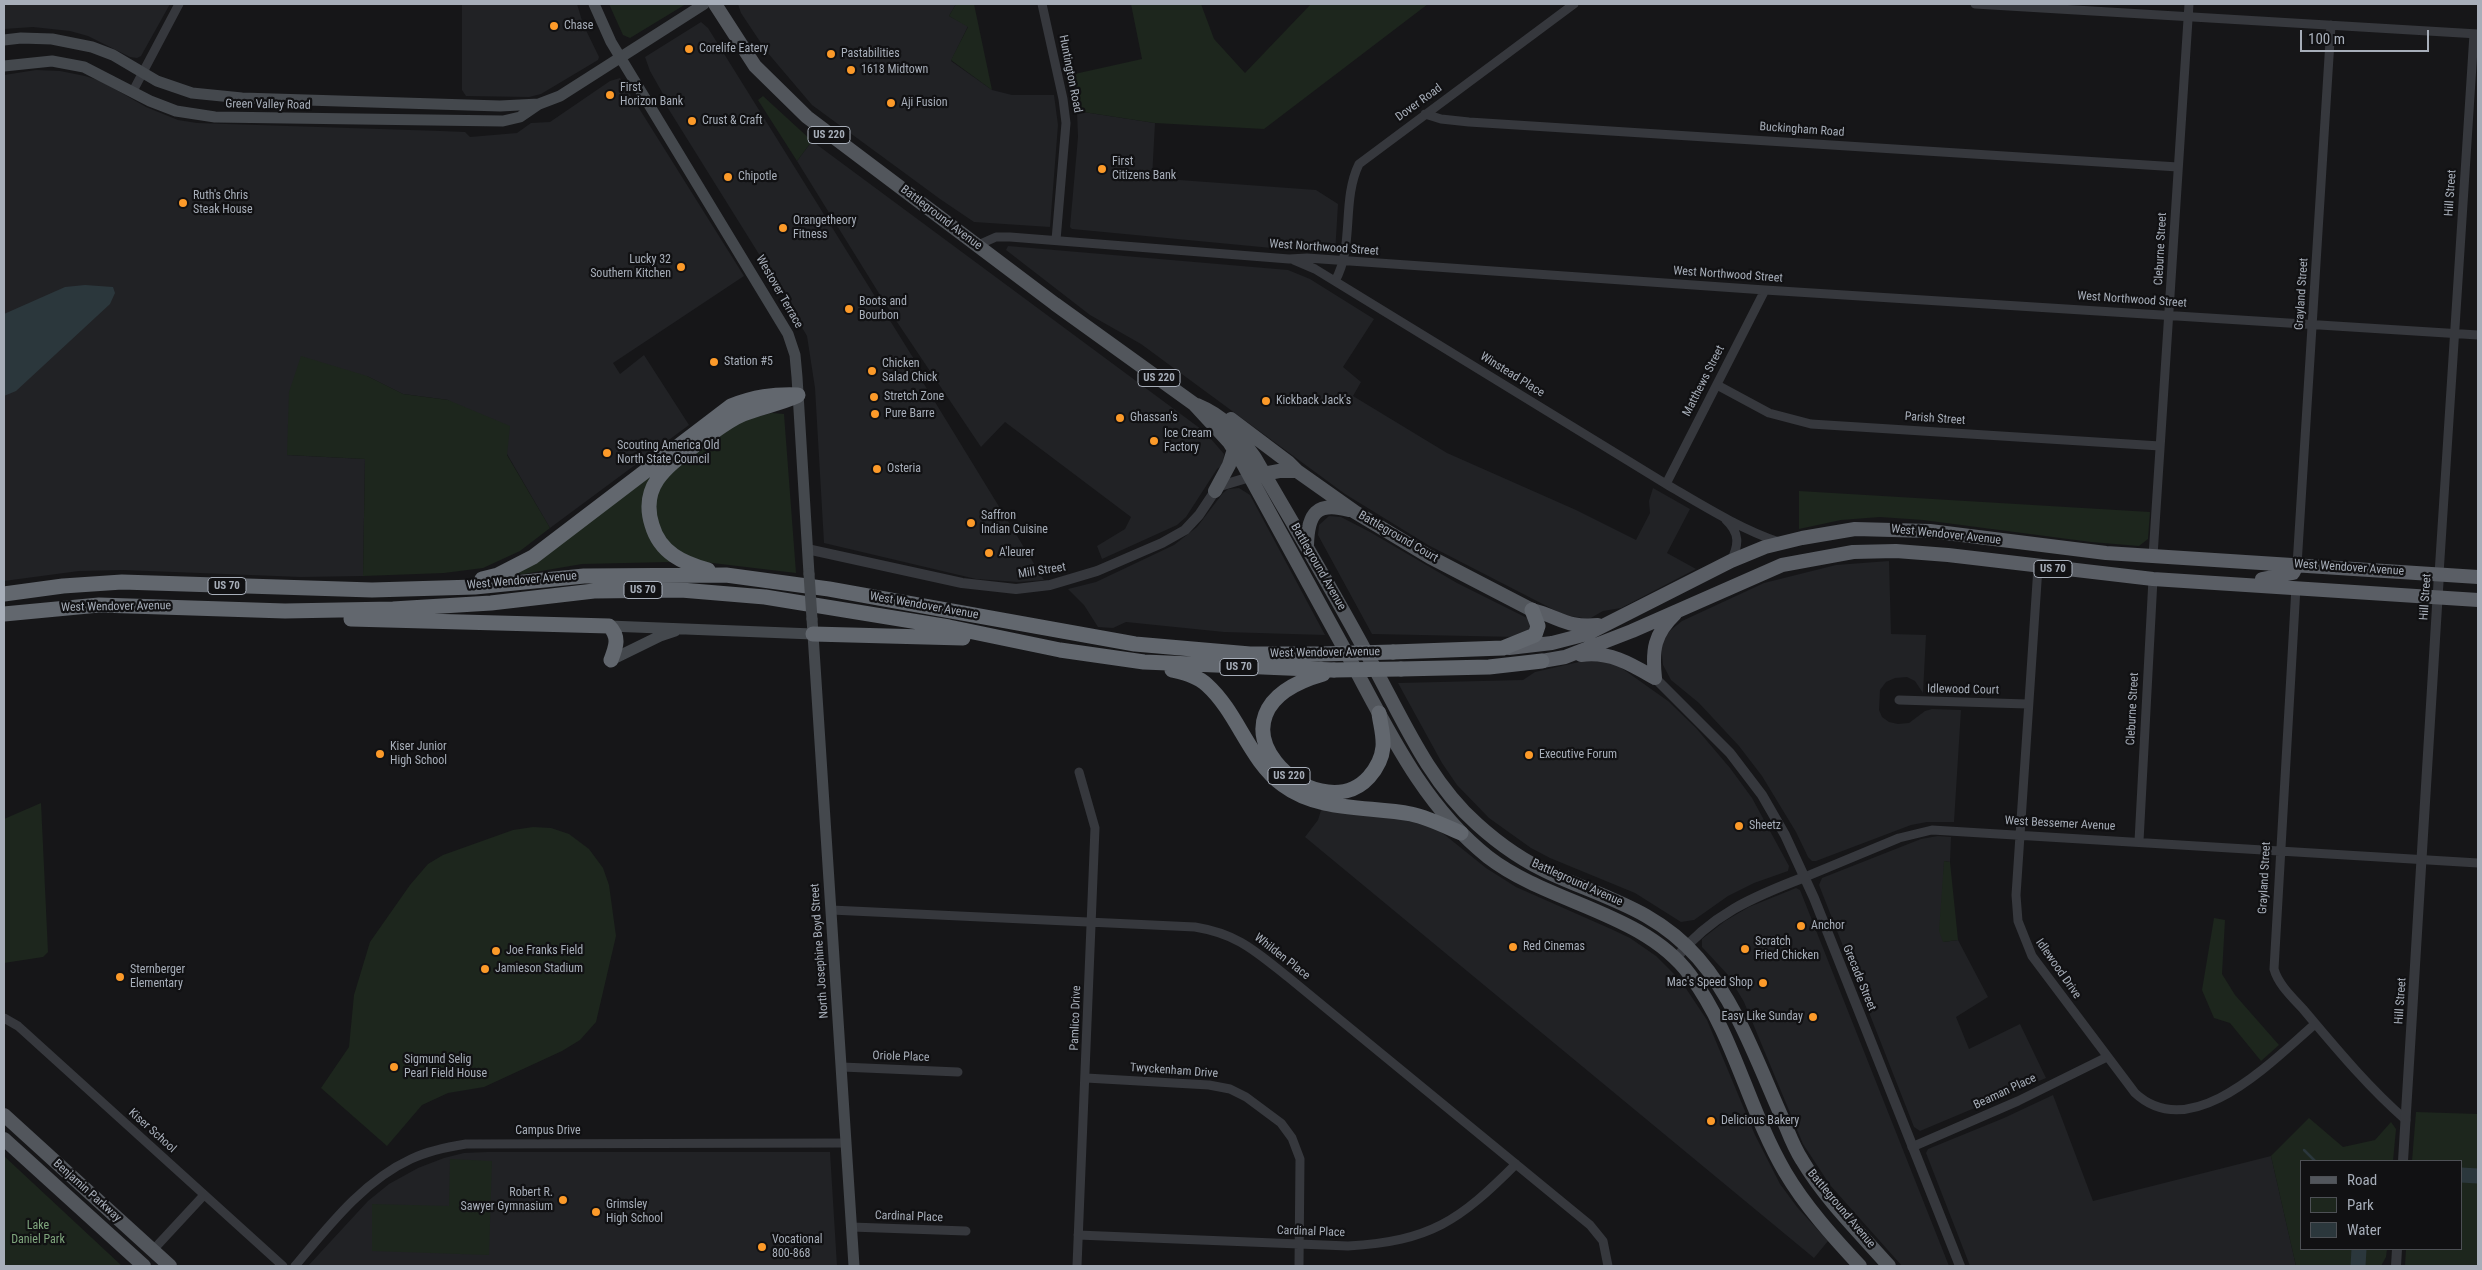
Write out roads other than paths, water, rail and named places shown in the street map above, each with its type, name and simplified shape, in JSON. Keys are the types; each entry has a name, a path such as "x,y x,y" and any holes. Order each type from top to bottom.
{"highway":[{"path":"450,586 498,575 532,557 731,406 754,398 775,394 798,395"},
{"path":"726,575 691,565 676,558 662,545 655,534 649,512 650,497 654,484 666,468 732,419 755,410 780,404 798,395"},
{"name":"West Wendover Avenue","path":"4,594 63,586 122,582 372,590 450,586 474,587 584,576 726,575 830,589 1136,644 1250,654 1321,654 1503,648 1552,643 1587,634 1731,562 1780,542 1856,529 1907,529 2065,549 2153,556 2478,577"},
{"name":"West Wendover Avenue","path":"4,614 60,608 134,605 285,611 440,607 594,591 681,590 765,597 948,627 1060,650 1144,662 1334,670 1489,667 1565,657 1782,565 1853,552 1896,551 1940,554 2153,579 2438,595 2478,600"},
{"path":"2241,584 2288,575 2293,573 2296,565"},
{"path":"4,623 60,608"},
{"path":"1503,648 1535,635 1538,626 1532,610"},
{"name":"US 220","path":"1532,610 1563,623 1574,625 1609,624"},
{"path":"1655,678 1653,662 1656,638 1666,623 1679,610"},
{"path":"285,611 332,619 609,626 615,632 617,641 611,660"},
{"path":"812,626 997,638"},
{"path":"1565,657 1594,653 1609,655 1630,663 1655,678"},
{"path":"1144,662 1188,674 1206,684 1218,697 1258,758 1282,785 1304,798 1327,804 1413,815 1461,833"},
{"name":"US 220","path":"1334,670 1300,681 1278,694 1270,704 1265,715 1264,733 1270,755 1278,765 1303,785 1317,790 1344,790 1364,782 1378,765 1383,747 1378,713"}],"main road":[{"name":"Westover Terrace","path":"594,4 611,42 788,334 795,355 812,626"},
{"name":"Green Valley Road","path":"4,66 52,61 84,67 176,111 215,117 248,119 503,121 520,117 539,104 560,96 704,4"},
{"name":"Battleground Avenue","path":"716,4 750,59 777,89 828,134 1062,309 1194,404 1234,449 1378,713 1418,781 1436,805 1461,833 1489,858 1516,875 1566,900 1634,928 1689,973 1716,1015 1786,1173 1833,1238 1860,1266"},
{"name":"Green Valley Road","path":"4,40 21,38 52,39 92,47 113,55 157,81 192,92 242,98 491,105 539,104"},
{"name":"Battleground Avenue","path":"1194,404 1216,413 1241,438 1265,474 1427,762 1450,795 1475,823 1502,845 1552,874 1636,910 1666,928 1698,958 1726,999 1800,1159 1829,1197 1890,1266"},
{"name":"US 220","path":"1216,413 1237,422 1297,471"},
{"path":"1215,490 1229,465 1234,449"},
{"path":"1250,477 1297,471"},
{"name":"Battleground Court","path":"1297,471 1355,512 1430,557 1532,610"},
{"path":"1307,546 1309,521 1318,511 1332,507 1355,512"},
{"path":"609,626 685,629 812,626"},
{"name":"North Josephine Boyd Street","path":"812,626 854,1266"},
{"path":"611,660 660,636 685,629"},
{"name":"Benjamin Parkway","path":"4,1115 170,1266"},
{"name":"Benjamin Parkway","path":"4,1139 144,1266"}],"street":[{"path":"133,91 179,4"},
{"name":"Huntington Road","path":"1042,4 1063,99 1066,123 1056,240"},
{"name":"Dover Road","path":"1335,281 1343,261 1349,191 1359,164 1574,4"},
{"path":"1976,4 2476,34"},
{"name":"Cleburne Street","path":"2153,556 2189,4"},
{"name":"Grayland Street","path":"2296,565 2331,25"},
{"name":"Hill Street","path":"2403,1160 2454,334 2476,34"},
{"name":"Buckingham Road","path":"1425,114 1441,119 1469,122 2178,167"},
{"name":"West Northwood Street","path":"978,245 996,237 1056,240 1289,259 1307,258 1765,290 2478,335"},
{"name":"Winstead Place","path":"1289,259 1315,268 1666,484 1765,538 1780,542"},
{"name":"Matthews Street","path":"1666,484 1765,290"},
{"name":"Parish Street","path":"1717,385 1769,413 1811,424 2160,446"},
{"path":"1215,490 1229,482 1250,477"},
{"name":"Mill Street","path":"807,549 962,583 1016,588 1050,585 1097,571 1180,533 1199,515 1215,490"},
{"name":"Winstead Place","path":"1720,515 1732,525 1737,535 1737,546 1731,562"},
{"name":"Idlewood Drive","path":"2038,567 2027,704 2016,910 2023,938 2040,968 2107,1057 2143,1100 2160,1109 2180,1110 2233,1092 2259,1073 2315,1024"},
{"name":"Cleburne Street","path":"2138,841 2153,579"},
{"name":"Grayland Street","path":"2296,587 2279,851 2274,969 2277,978 2315,1024 2385,1102 2406,1120"},
{"name":"Grecade Street","path":"1655,678 1730,752 1754,784 1785,835 1805,877 1960,1266"},
{"name":"Idlewood Court","path":"1899,700 2027,704"},
{"name":"Pamlico Drive","path":"1077,1266 1095,828 1079,772"},
{"name":"West Bessemer Avenue","path":"1674,959 1713,920 1731,909 1763,893 1916,833 1947,830 2478,863"},
{"name":"Whilden Place","path":"831,910 1195,927 1228,934 1245,943 1590,1225 1603,1241 1608,1266"},
{"name":"Kiser School","path":"4,1018 18,1026 282,1266"},
{"name":"Beaman Place","path":"1912,1147 2018,1101 2107,1057"},
{"name":"Oriole Place","path":"842,1067 958,1072"},
{"name":"Twyckenham Drive","path":"1086,1078 1209,1084 1230,1089 1246,1097 1280,1123 1292,1138 1300,1159 1300,1244 1298,1266"},
{"name":"Campus Drive","path":"295,1266 339,1215 364,1192 406,1162 437,1149 466,1144 846,1142"},
{"name":"Cardinal Place","path":"1078,1235 1348,1246 1385,1244 1424,1233 1460,1215 1481,1199 1516,1164"},
{"path":"152,1250 204,1195"},
{"name":"Cardinal Place","path":"851,1228 966,1231"},
{"path":"2396,1266 2397,1250"}],"water":[{"path":"85,285 113,287 115,293 110,304 16,391 4,396 4,314 65,287"}],"waterway":[{"path":"2304,1150 2314,1160"},
{"path":"2462,1175 2478,1176"},
{"path":"2358,1266 2359,1250"}],"place":[{"name":"Chase","path":"554,26"},
{"name":"Corelife Eatery","path":"689,49"},
{"name":"Pastabilities","path":"831,54"},
{"name":"1618 Midtown","path":"851,70"},
{"name":"First Horizon Bank","path":"610,95"},
{"name":"Aji Fusion","path":"891,103"},
{"name":"Crust & Craft","path":"692,121"},
{"name":"First Citizens Bank","path":"1102,169"},
{"name":"Chipotle","path":"728,177"},
{"name":"Ruth's Chris Steak House","path":"183,203"},
{"name":"Orangetheory Fitness","path":"783,228"},
{"name":"Lucky 32 Southern Kitchen","path":"681,267"},
{"name":"Boots and Bourbon","path":"849,309"},
{"name":"Station #5","path":"714,362"},
{"name":"Chicken Salad Chick","path":"872,371"},
{"name":"Stretch Zone","path":"874,397"},
{"name":"Kickback Jack's","path":"1266,401"},
{"name":"Pure Barre","path":"875,414"},
{"name":"Ghassan's","path":"1120,418"},
{"name":"Ice Cream Factory","path":"1154,441"},
{"name":"Scouting America Old North State Council","path":"607,453"},
{"name":"Osteria","path":"877,469"},
{"name":"Saffron Indian Cuisine","path":"971,523"},
{"name":"A'leurer","path":"989,553"},
{"name":"Kiser Junior High School","path":"380,754"},
{"name":"Executive Forum","path":"1529,755"},
{"name":"Sheetz","path":"1739,826"},
{"name":"Anchor","path":"1801,926"},
{"name":"Red Cinemas","path":"1513,947"},
{"name":"Scratch Fried Chicken","path":"1745,949"},
{"name":"Joe Franks Field","path":"496,951"},
{"name":"Jamieson Stadium","path":"485,969"},
{"name":"Sternberger Elementary","path":"120,977"},
{"name":"Mac's Speed Shop","path":"1763,983"},
{"name":"Easy Like Sunday","path":"1813,1017"},
{"name":"Sigmund Selig Pearl Field House","path":"394,1067"},
{"name":"Delicious Bakery","path":"1711,1121"},
{"name":"Robert R. Sawyer Gymnasium","path":"563,1200"},
{"name":"Grimsley High School","path":"596,1212"},
{"name":"Vocational 800-868","path":"762,1247"}],"park label":[{"name":"Lake Daniel Park","path":"38,1233"}]}
